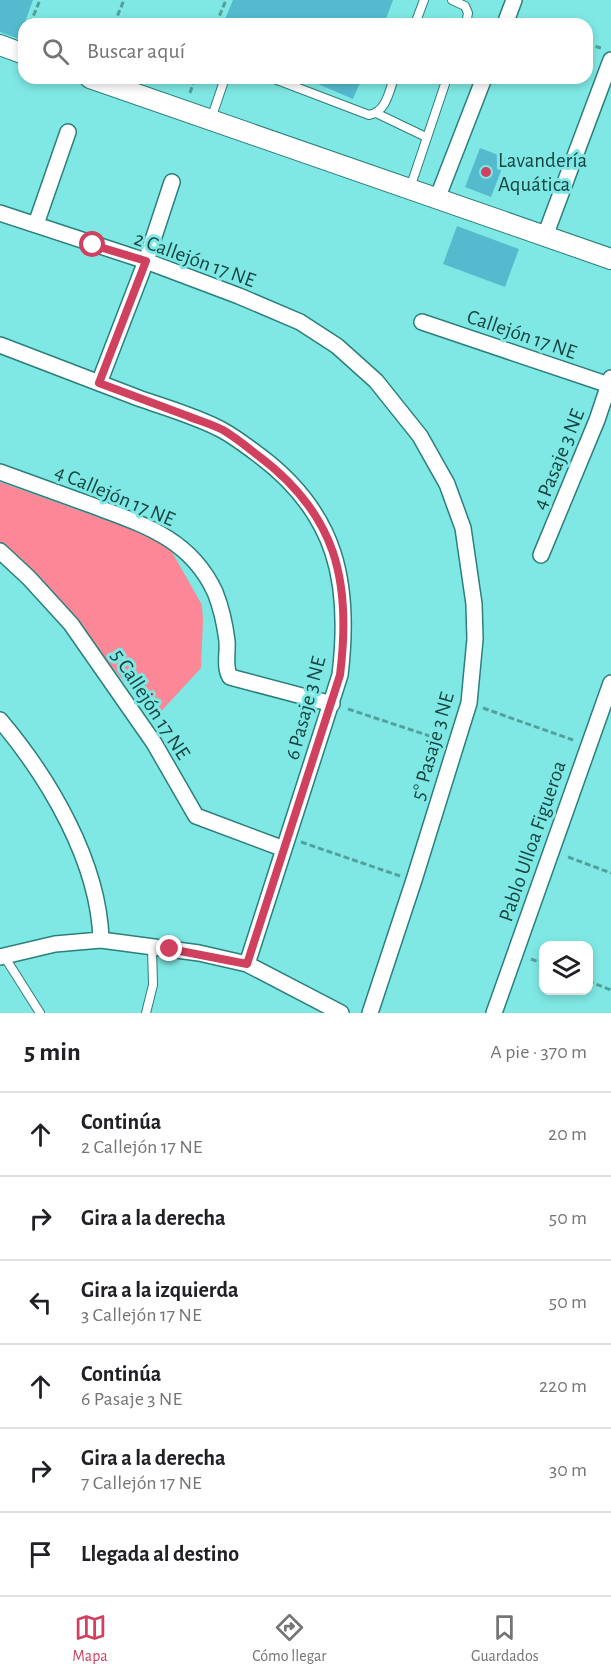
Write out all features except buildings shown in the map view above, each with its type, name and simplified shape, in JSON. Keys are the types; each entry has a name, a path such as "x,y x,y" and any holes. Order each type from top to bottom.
{"street":[{"path":"507,18 514,0"},
{"path":"0,45 18,52"},
{"path":"545,236 611,60"},
{"path":"107,84 611,259"},
{"path":"437,199 482,84"},
{"path":"36,224 68,132"},
{"path":"99,383 146,261 172,182"},
{"name":"2 Callejón 17 NE","path":"0,213 146,261 300,322 337,346 363,369"},
{"name":"Callejón 17 NE","path":"422,322 610,381"},
{"name":"6 Pasaje 3 NE","path":"0,345 222,429 267,461 287,479 309,504 324,528 338,571 344,610 340,675 247,964"},
{"name":"5° Pasaje 3 NE","path":"363,369 420,436 439,467 456,505 470,567 475,639 469,703 370,1013"},
{"name":"4 Pasaje 3 NE","path":"541,555 597,420 610,381"},
{"name":"4 Callejón 17 NE","path":"0,472 146,526 171,539 201,569 217,597 227,641 229,676 332,704"},
{"name":"5 Callejón 17 NE","path":"0,551 29,578 71,624 154,743 196,816 286,843"},
{"name":"Pablo Ulloa Figueroa","path":"494,1013 611,684"},
{"path":"0,720 53,794 72,832 94,887 101,917 101,940"},
{"path":"2,957 55,944 101,940 199,953 247,964 341,1013"}],"lane":[{"path":"417,18 424,0"},
{"path":"452,0 465,6 467,18"},
{"path":"211,120 223,84"},
{"path":"288,84 369,115 378,114 426,137"},
{"path":"378,114 392,84"},
{"path":"409,189 445,84"},
{"path":"146,1013 153,985 152,946"},
{"path":"2,957 40,1013"}],"path":[{"path":"32,18 40,0"},
{"path":"116,18 124,0"},
{"path":"218,18 226,0"},
{"path":"469,703 588,745"},
{"path":"332,704 457,744"},
{"path":"286,843 414,880"},
{"path":"553,851 611,873"},
{"path":"593,983 611,990"}],"shaded area":[{"path":"0,482 156,538 172,552 202,605 201,668 155,718 64,610 0,553"}],"place":[{"name":"Lavandería Aquática","path":"486,172"}],"route":[{"path":"93,245 146,261 99,383 222,429 274,467 299,492 317,515 333,552 342,590 344,631 340,675 247,964 170,949"}]}
